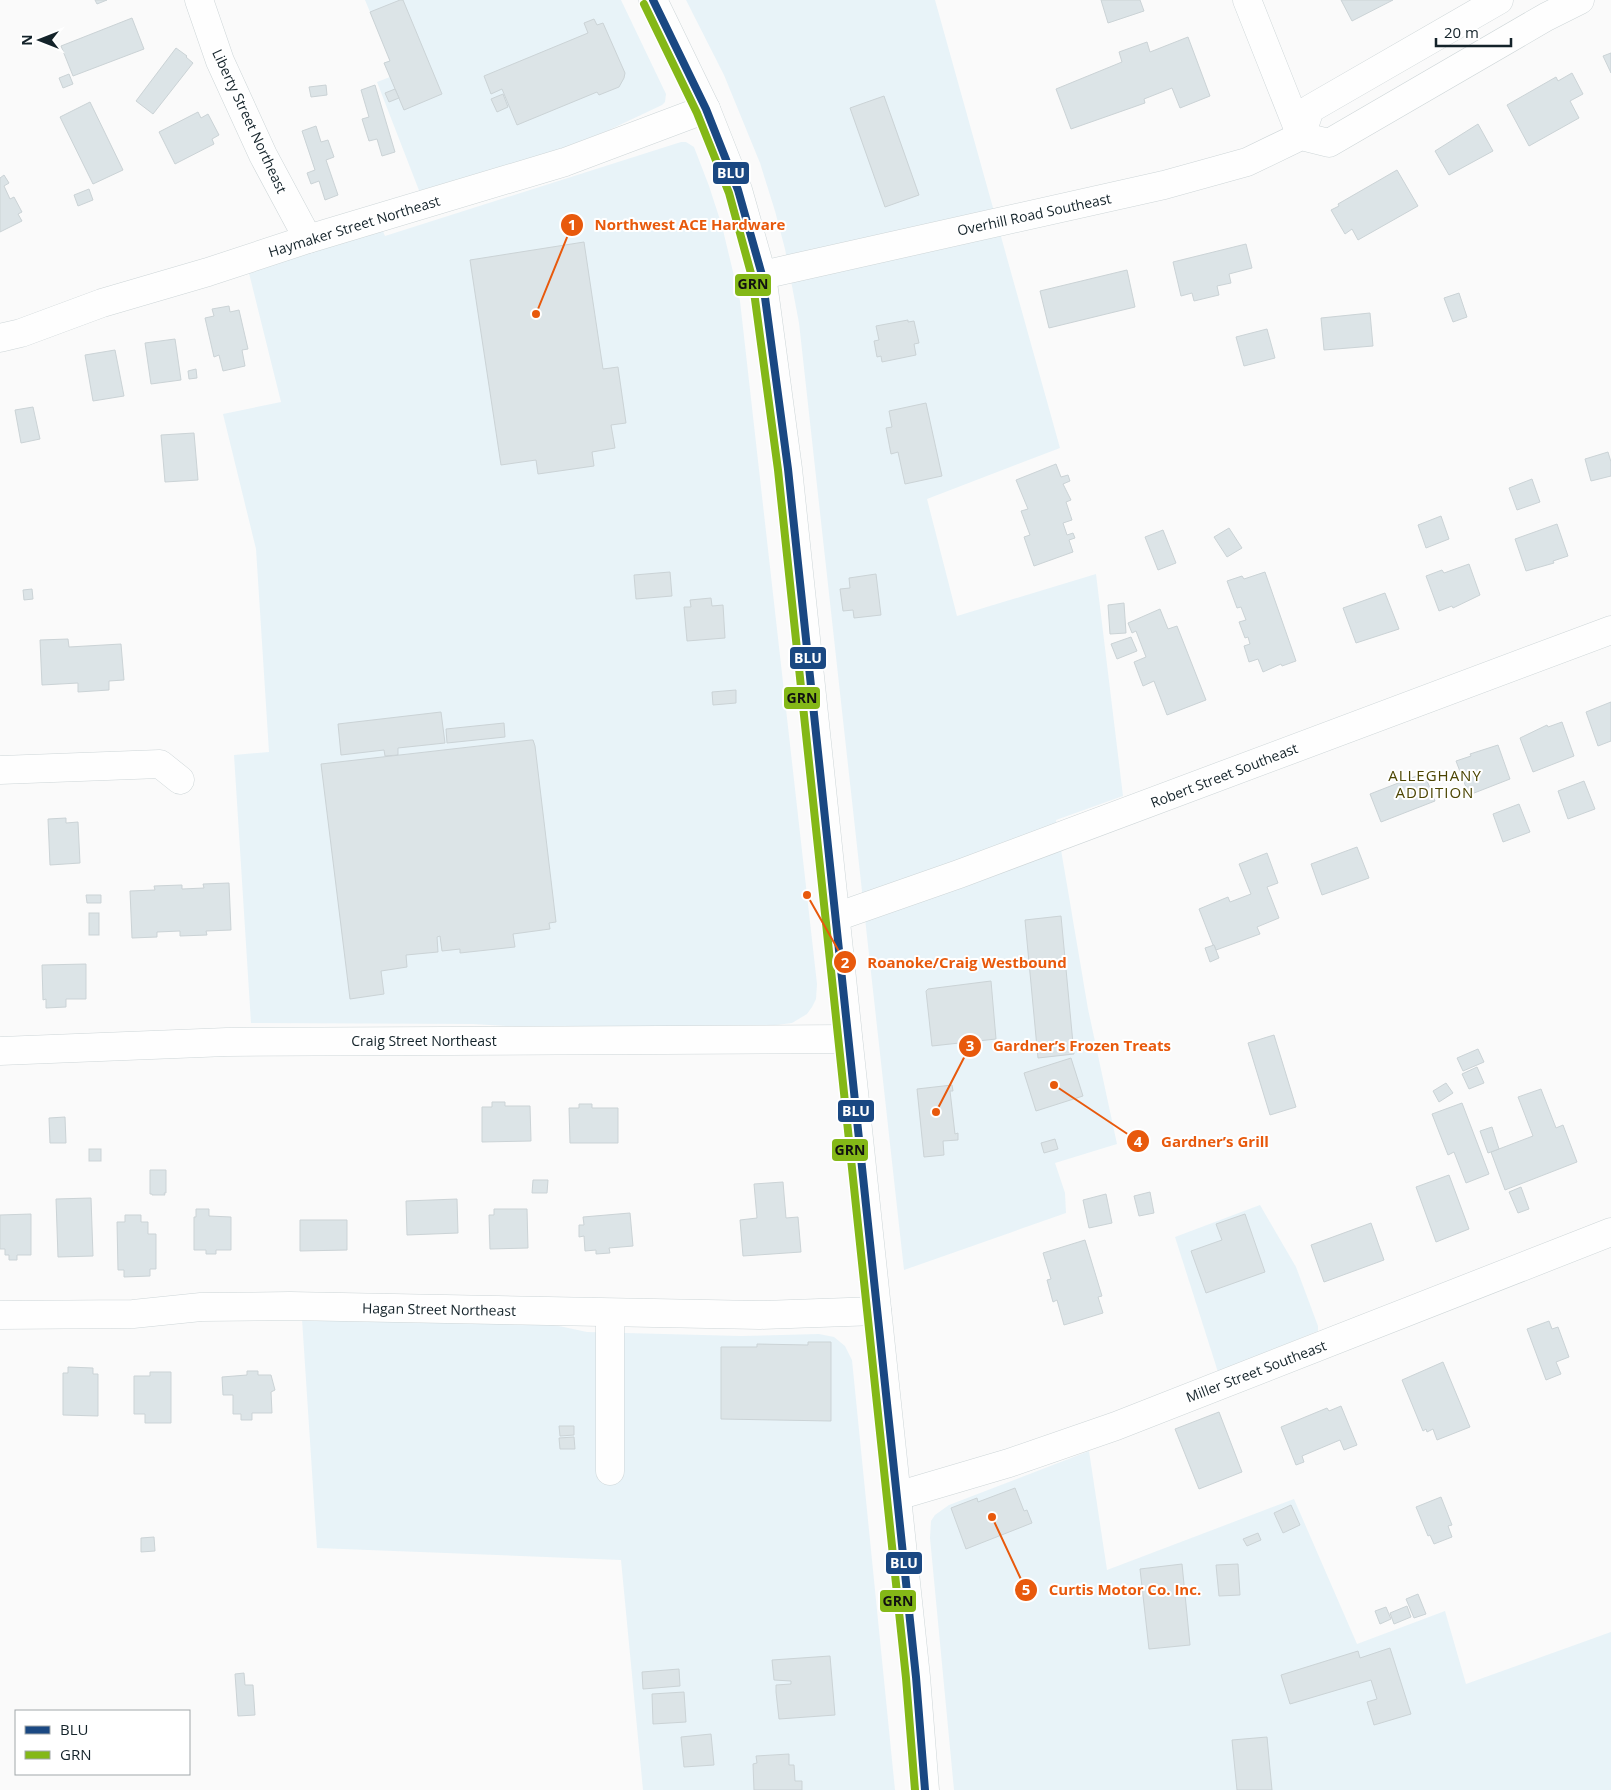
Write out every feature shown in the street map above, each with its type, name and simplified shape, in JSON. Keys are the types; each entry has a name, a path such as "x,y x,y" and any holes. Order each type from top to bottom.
{"street":[{"name":"Liberty Street Northeast","path":"199,0 220,61 263,156 308,238"},
{"path":"652,0 706,109 738,190 762,275 789,478 916,1676 925,1790"},
{"path":"1247,0 1301,136"},
{"path":"1301,136 1310,109 1499,0"},
{"path":"1301,136 1329,143 1546,17 1580,0"},
{"name":"Haymaker Street Northeast","path":"0,338 21,333 102,303 208,272 308,238 565,162 706,109"},
{"name":"Overhill Road Southeast","path":"762,275 1164,185 1247,162 1301,136"},
{"name":"Robert Street Southeast","path":"836,917 959,874 1611,630"},
{"path":"0,770 160,764 180,780"},
{"name":"Craig Street Northeast","path":"0,1051 227,1042 848,1039"},
{"name":"Miller Street Southeast","path":"896,1496 1009,1463 1116,1426 1611,1232"},
{"name":"Hagan Street Northeast","path":"0,1315 133,1314 201,1307 290,1306 760,1315 877,1311"},
{"path":"610,1312 610,1471"}],"shaded area":[{"path":"365,0 621,0 666,94 665,102 607,131 545,155 420,193 377,82 390,77 384,63 390,60"},
{"path":"686,0 935,0 1060,448 927,499 957,616 1096,574 1123,796 1056,820 1088,1009 1117,1144 1055,1163 1065,1193 1066,1213 904,1270 799,323 785,249 760,163 724,75"},
{"path":"686,142 694,147 709,186 722,226 740,301 817,984 816,999 807,1014 792,1023 769,1026 540,1028 473,1024 251,1023 234,755 269,752 256,549 223,414 281,402 249,273 382,229 385,236"},
{"path":"1260,1205 1296,1267 1318,1326 1318,1331 1218,1372 1175,1237"},
{"path":"302,1319 545,1323 587,1332 741,1336 819,1334 834,1337 845,1346 852,1360 895,1790 643,1790 621,1560 317,1548"},
{"path":"1089,1451 1107,1570 1294,1499 1357,1644 1445,1611 1466,1684 1611,1632 1611,1790 954,1790 930,1538 931,1521 935,1515 949,1505"}],"building":[{"path":"95,0 107,0 97,4"},
{"path":"403,0 442,94 404,110 384,63 390,61 370,12"},
{"path":"1101,0 1140,0 1144,11 1108,23"},
{"path":"1341,0 1393,0 1352,21"},
{"path":"132,18 144,49 73,76 61,46"},
{"path":"594,19 597,25 603,23 625,73 619,87 599,95 597,92 517,125 502,89 491,94 484,76 588,33 584,23"},
{"path":"1188,37 1210,96 1180,108 1172,88 1144,99 1145,103 1071,129 1056,89 1122,62 1119,52 1147,42 1150,52"},
{"path":"176,48 193,63 153,114 136,101"},
{"path":"1611,53 1611,73 1603,56"},
{"path":"1572,73 1583,94 1570,101 1579,118 1529,146 1507,105 1556,77 1558,81"},
{"path":"69,74 73,84 63,88 59,78"},
{"path":"326,85 327,95 311,97 309,87"},
{"path":"375,85 395,152 382,156 377,139 369,141 362,119 369,117 361,90"},
{"path":"395,89 399,98 389,102 385,93"},
{"path":"503,94 508,107 497,112 491,99"},
{"path":"884,96 919,195 885,207 850,108"},
{"path":"90,102 123,170 93,184 60,117"},
{"path":"198,112 201,118 208,114 219,135 212,139 214,144 175,164 159,132"},
{"path":"1478,124 1493,151 1449,175 1435,151"},
{"path":"316,126 321,142 328,140 334,157 326,160 338,195 325,200 319,181 311,184 307,173 315,170 302,131"},
{"path":"1397,170 1418,206 1358,240 1352,229 1345,234 1331,210 1339,206 1338,204"},
{"path":"4,175 9,183 4,186 10,199 14,197 22,212 18,214 22,221 0,232 0,178"},
{"path":"89,189 93,200 78,206 74,195"},
{"path":"584,242 603,369 618,367 626,423 611,425 615,448 592,452 594,466 538,474 536,460 501,465 470,260"},
{"path":"1246,244 1252,268 1229,274 1231,283 1217,286 1219,295 1194,301 1192,293 1181,296 1173,262"},
{"path":"1127,270 1135,307 1049,328 1040,291"},
{"path":"1459,293 1467,317 1453,322 1444,298"},
{"path":"229,306 230,312 239,310 248,349 242,350 245,366 223,371 219,355 214,357 205,318 214,316 212,309"},
{"path":"1370,313 1373,346 1324,350 1321,318"},
{"path":"908,320 908,322 914,321 919,343 914,344 916,355 882,362 881,356 877,357 874,341 879,340 876,326"},
{"path":"1267,329 1275,358 1244,366 1236,337"},
{"path":"175,339 181,380 151,384 145,343"},
{"path":"115,350 124,396 93,401 85,355"},
{"path":"196,369 197,378 189,379 188,371"},
{"path":"926,403 942,476 905,484 898,452 891,454 886,428 892,427 889,411"},
{"path":"33,407 40,439 21,443 15,410"},
{"path":"194,433 198,480 165,482 161,435"},
{"path":"1608,452 1611,462 1611,476 1591,481 1585,459"},
{"path":"1056,464 1061,477 1068,475 1070,481 1063,484 1071,500 1066,502 1072,520 1063,523 1067,535 1073,533 1075,538 1069,540 1073,552 1034,566 1024,537 1030,535 1021,511 1028,509 1016,480"},
{"path":"1532,479 1540,502 1517,510 1509,488"},
{"path":"1441,516 1449,539 1426,548 1418,525"},
{"path":"1557,524 1568,556 1553,561 1554,563 1526,571 1515,539"},
{"path":"1229,528 1242,548 1227,557 1214,537"},
{"path":"1163,530 1176,563 1158,570 1145,537"},
{"path":"1469,564 1480,595 1453,608 1452,606 1439,611 1426,576 1442,570 1444,573"},
{"path":"670,572 672,596 636,599 634,575"},
{"path":"1265,572 1296,661 1282,666 1281,664 1263,672 1258,659 1249,662 1244,646 1250,644 1248,637 1245,638 1239,622 1246,620 1241,607 1237,608 1227,581 1242,576 1244,579"},
{"path":"876,574 881,615 854,618 853,610 843,611 840,589 850,588 849,578"},
{"path":"32,589 33,599 24,600 23,590"},
{"path":"1385,593 1399,629 1356,643 1343,608"},
{"path":"711,598 712,606 723,605 725,638 687,641 684,607 691,607 690,600"},
{"path":"1124,603 1126,633 1110,634 1108,605"},
{"path":"1160,609 1168,629 1177,626 1206,700 1167,715 1154,681 1143,686 1134,662 1146,657 1136,631 1132,633 1128,623"},
{"path":"1131,637 1137,651 1117,659 1111,644"},
{"path":"68,639 69,647 121,644 124,680 109,681 109,690 78,692 78,683 42,685 40,640"},
{"path":"736,690 736,703 713,705 712,692"},
{"path":"1611,702 1611,741 1598,746 1586,712"},
{"path":"441,712 445,743 398,748 398,755 385,756 384,750 341,755 338,724"},
{"path":"1562,722 1574,756 1533,772 1520,738 1547,725 1548,727"},
{"path":"504,723 505,737 447,743 446,729"},
{"path":"533,740 556,922 549,923 550,929 513,934 515,947 460,953 460,949 442,951 440,936 437,937 438,952 406,955 407,967 381,971 384,994 350,999 321,764"},
{"path":"1498,745 1510,779 1469,795 1456,761 1471,756 1470,754"},
{"path":"1424,773 1435,801 1381,822 1370,794"},
{"path":"1584,781 1595,809 1568,819 1558,791"},
{"path":"1519,804 1530,832 1503,842 1493,814"},
{"path":"66,818 66,823 78,822 80,863 50,865 48,819"},
{"path":"1357,847 1369,878 1322,895 1311,864"},
{"path":"1267,853 1278,883 1267,887 1279,918 1257,927 1260,934 1216,950 1199,909 1228,897 1230,902 1251,894 1239,864"},
{"path":"229,883 231,930 206,931 207,935 180,936 180,931 157,932 157,937 132,938 130,891 155,890 154,886 182,885 182,889 204,888 203,884"},
{"path":"86,895 101,895 101,903 87,903"},
{"path":"89,913 99,913 99,935 89,935"},
{"path":"1061,916 1074,1054 1038,1058 1025,920"},
{"path":"1214,945 1219,958 1210,962 1205,948"},
{"path":"86,964 86,999 66,999 66,1007 46,1008 46,999 43,1000 42,965"},
{"path":"991,981 996,1039 932,1046 926,991 928,989"},
{"path":"1274,1035 1296,1107 1270,1115 1248,1043"},
{"path":"1478,1049 1484,1062 1463,1071 1457,1058"},
{"path":"1071,1058 1083,1096 1036,1111 1024,1073"},
{"path":"1477,1067 1484,1083 1469,1089 1462,1074"},
{"path":"1446,1083 1453,1093 1439,1102 1433,1091"},
{"path":"952,1085 953,1091 950,1091 955,1134 958,1133 958,1140 943,1141 944,1155 924,1157 917,1089"},
{"path":"1541,1089 1556,1128 1563,1125 1577,1162 1505,1190 1491,1152 1533,1136 1518,1097"},
{"path":"492,1102 505,1102 505,1106 530,1106 531,1141 482,1142 482,1107 492,1107"},
{"path":"1462,1103 1489,1174 1466,1183 1454,1152 1448,1155 1432,1114"},
{"path":"579,1104 592,1104 592,1108 618,1108 618,1143 570,1143 569,1108 579,1108"},
{"path":"65,1117 66,1143 50,1143 49,1118"},
{"path":"1492,1127 1499,1149 1488,1153 1480,1131"},
{"path":"1055,1139 1058,1149 1044,1153 1041,1143"},
{"path":"89,1149 101,1149 101,1161 89,1161"},
{"path":"150,1170 166,1170 165,1195 150,1194"},
{"path":"1449,1175 1469,1229 1436,1242 1416,1187"},
{"path":"533,1180 548,1180 547,1193 532,1193"},
{"path":"783,1182 786,1218 798,1217 801,1252 743,1256 740,1220 757,1218 754,1184"},
{"path":"1521,1187 1529,1209 1518,1213 1509,1192"},
{"path":"1150,1192 1154,1213 1139,1216 1134,1196"},
{"path":"1106,1194 1112,1223 1089,1228 1083,1200"},
{"path":"91,1198 93,1256 58,1257 56,1199"},
{"path":"457,1199 458,1233 407,1235 406,1201"},
{"path":"196,1209 209,1209 209,1216 231,1217 231,1250 216,1250 216,1254 206,1254 206,1250 194,1250 194,1217 196,1217"},
{"path":"494,1209 527,1209 528,1248 490,1249 489,1215 494,1215"},
{"path":"630,1213 633,1246 609,1248 610,1253 596,1254 596,1250 585,1251 584,1236 579,1237 579,1225 584,1225 583,1217"},
{"path":"31,1214 31,1255 17,1255 17,1260 9,1260 9,1255 5,1255 5,1249 0,1249 0,1215"},
{"path":"1245,1214 1265,1272 1206,1293 1191,1251 1222,1240 1216,1224"},
{"path":"125,1215 141,1215 141,1222 148,1222 148,1234 156,1234 156,1269 150,1269 150,1276 124,1277 124,1270 118,1270 117,1222 125,1222"},
{"path":"300,1220 347,1220 347,1250 300,1251"},
{"path":"1371,1223 1384,1260 1324,1282 1311,1245"},
{"path":"1085,1240 1102,1296 1098,1297 1103,1313 1064,1325 1057,1300 1053,1302 1047,1280 1051,1279 1043,1253"},
{"path":"1549,1321 1552,1329 1558,1327 1569,1357 1556,1362 1561,1374 1546,1380 1527,1329"},
{"path":"808,1342 831,1342 831,1421 721,1419 721,1347 757,1347 757,1344 808,1345"},
{"path":"1443,1362 1470,1427 1437,1440 1433,1429 1427,1432 1426,1429 1423,1431 1402,1380"},
{"path":"68,1367 93,1368 93,1374 98,1374 98,1416 63,1415 63,1373 68,1373"},
{"path":"247,1371 258,1371 258,1375 271,1375 275,1390 271,1392 272,1413 252,1413 252,1420 241,1420 241,1414 233,1414 233,1395 223,1395 222,1377 247,1375"},
{"path":"150,1372 171,1372 171,1423 145,1423 145,1414 134,1414 134,1376 150,1376"},
{"path":"1341,1406 1357,1445 1344,1450 1340,1440 1302,1456 1304,1462 1296,1465 1281,1427 1327,1408 1329,1411"},
{"path":"1219,1412 1242,1472 1199,1489 1175,1429"},
{"path":"559,1426 574,1426 574,1435 560,1436"},
{"path":"574,1437 575,1449 560,1449 559,1438"},
{"path":"1015,1488 1024,1511 1027,1510 1032,1523 966,1549 951,1508 977,1498 978,1502"},
{"path":"1441,1497 1452,1525 1448,1526 1452,1537 1434,1544 1430,1535 1428,1536 1416,1507"},
{"path":"1291,1505 1300,1525 1283,1533 1274,1513"},
{"path":"1258,1533 1261,1540 1247,1546 1243,1539"},
{"path":"154,1537 155,1551 141,1552 141,1538"},
{"path":"1182,1564 1190,1645 1149,1649 1140,1569"},
{"path":"1238,1564 1240,1595 1219,1596 1216,1565"},
{"path":"1418,1594 1426,1614 1414,1618 1406,1599"},
{"path":"1407,1606 1411,1617 1394,1624 1390,1613"},
{"path":"1386,1607 1391,1619 1380,1624 1375,1611"},
{"path":"1390,1648 1411,1714 1374,1725 1367,1702 1377,1699 1371,1680 1290,1704 1281,1675 1358,1651 1360,1658"},
{"path":"830,1656 835,1715 779,1719 776,1685 791,1684 791,1681 774,1680 772,1660"},
{"path":"679,1669 680,1686 643,1689 642,1672"},
{"path":"244,1673 245,1685 253,1685 255,1715 238,1716 235,1674"},
{"path":"684,1692 686,1722 653,1724 652,1694"},
{"path":"711,1734 714,1765 684,1767 681,1737"},
{"path":"1267,1737 1272,1790 1237,1790 1232,1740"},
{"path":"789,1754 789,1765 794,1765 795,1781 802,1781 802,1790 754,1790 753,1764 757,1763 756,1756"}],"transit line":[{"name":"BLU","path":"653,0 706,109 738,190 762,275 788,469 916,1677 925,1790"},
{"name":"GRN","path":"644,4 697,113 729,193 752,277 778,470 906,1678 915,1790"}],"place":[{"name":"Northwest ACE Hardware","path":"536,314"},
{"name":"Roanoke/Craig Westbound","path":"807,895"},
{"name":"Gardner’s Grill","path":"1054,1085"},
{"name":"Gardner’s Frozen Treats","path":"936,1112"},
{"name":"Curtis Motor Co. Inc.","path":"992,1517"}],"district":[{"name":"ALLEGHANY ADDITION","path":"1435,784"}]}
